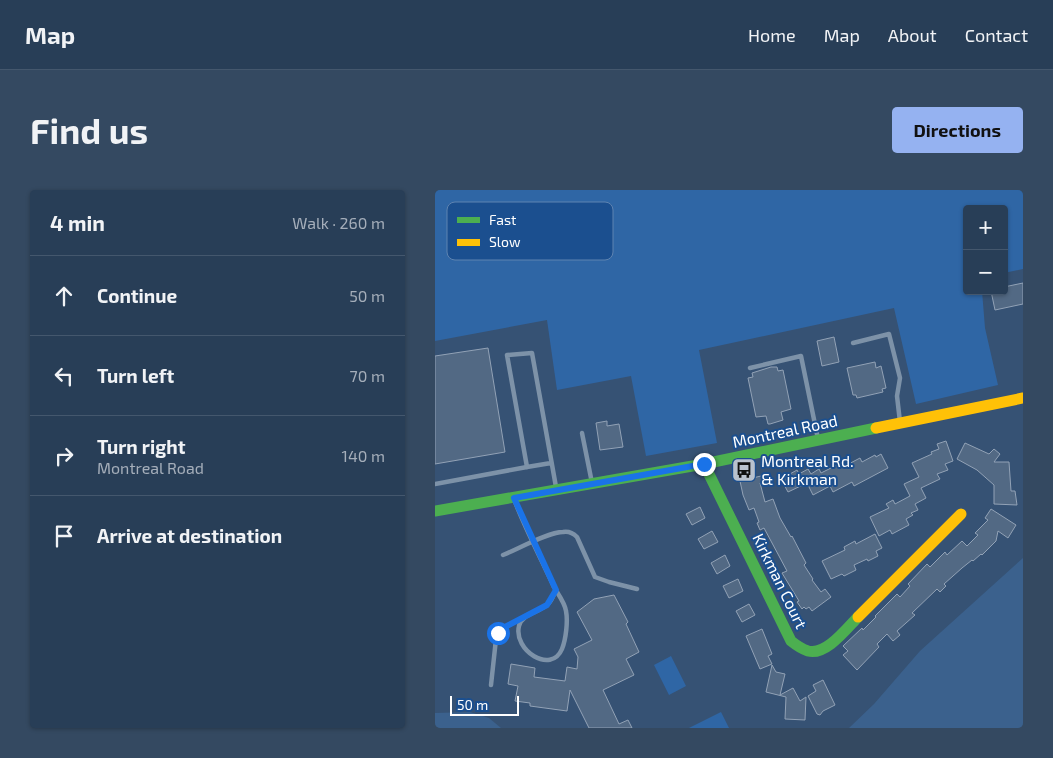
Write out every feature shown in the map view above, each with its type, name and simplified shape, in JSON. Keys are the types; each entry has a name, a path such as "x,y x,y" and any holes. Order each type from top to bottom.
{"main road":[{"name":"Montreal Road","path":"435,511 704,464 1023,398"},
{"name":"Kirkman Court","path":"704,464 791,641 804,651 818,652 834,642 961,514"}],"lane":[{"path":"853,343 889,334 900,378 897,396 901,423"},
{"path":"527,467 507,355 532,353 556,491"},
{"path":"750,368 801,356 818,440"},
{"path":"582,433 593,484"},
{"path":"435,484 551,463"},
{"path":"514,498 566,609 563,645 558,655 548,660 539,659 527,651 520,636 519,627 522,618"},
{"path":"503,555 560,532 573,534 580,543 595,576 609,582 637,589"},
{"path":"491,685 498,633 505,627 547,605 556,590"}],"shaded area":[{"path":"435,190 1023,190 1023,269 1008,272 1008,205 963,205 963,295 982,295 985,328 998,385 916,404 894,308 699,350 717,443 646,456 631,376 557,390 547,320 435,341"},
{"path":"1023,558 1023,728 849,728 874,704 920,651"},
{"path":"671,656 686,686 669,695 654,665"},
{"path":"470,712 489,718 501,728 435,728 435,713"},
{"path":"721,712 729,728 689,728"}],"building":[{"path":"1023,283 1023,304 995,310 992,295 1008,295 1008,286"},
{"path":"834,337 839,362 822,366 817,341"},
{"path":"488,348 505,452 435,464 435,356"},
{"path":"875,362 876,368 881,366 886,388 882,389 883,392 857,398 856,395 853,395 847,368"},
{"path":"777,367 778,371 783,370 791,409 781,412 783,420 768,424 766,416 756,417 748,378 753,377 752,373"},
{"path":"607,421 607,426 619,424 623,447 600,450 596,423"},
{"path":"946,441 953,461 945,464 948,470 937,474 940,479 921,488 926,498 915,504 918,510 911,513 913,515 906,519 909,525 892,534 890,530 879,536 870,517 889,508 886,504 893,500 895,504 910,496 904,484 919,477 912,463 932,454 931,452 939,449 937,444"},
{"path":"965,443 989,454 994,449 1000,454 994,462 1009,462 1011,491 1015,491 1017,505 994,504 994,485 977,470 957,459"},
{"path":"881,454 888,468 854,486 852,482 833,492 830,486 813,495 807,483 788,492 781,479 797,470 799,474 808,469 811,474 819,469 821,473 841,463 843,467 860,458 862,462"},
{"path":"761,476 763,482 760,483 765,502 773,499 780,518 806,563 804,565 812,580 821,592 825,589 831,597 812,611 809,607 802,609 797,602 799,601 782,573 787,571 764,528 760,530 754,508 749,510 743,495 740,481"},
{"path":"700,507 705,518 692,525 686,514"},
{"path":"991,509 1016,525 1008,538 998,531 996,541 982,555 962,568 944,584 946,586 940,592 937,589 912,613 915,615 897,631 900,635 893,641 887,634 877,644 879,647 857,670 843,655 848,651 843,646 862,628 863,630 897,594 900,597 910,586 908,584 927,564 930,567 945,552 947,555 962,541 967,546 978,535 975,533 988,520 985,518"},
{"path":"712,531 718,542 704,549 698,539"},
{"path":"875,534 882,548 876,551 878,556 854,565 856,570 844,576 842,574 831,579 822,561 845,550 844,547 855,541 856,544"},
{"path":"725,555 730,566 717,574 711,563"},
{"path":"738,579 743,591 729,598 723,586"},
{"path":"614,595 628,622 626,624 639,652 626,659 634,675 603,690 619,724 628,720 632,728 589,728 570,690 567,711 530,706 530,703 515,701 518,686 508,684 511,664 535,668 534,677 565,681 567,667 577,669 578,657 574,649 592,640 577,612 594,599"},
{"path":"749,604 755,615 742,622 736,611"},
{"path":"762,629 772,654 768,656 772,664 760,669 746,636"},
{"path":"772,665 776,672 785,674 780,695 793,688 800,701 806,697 805,720 785,719 786,697 766,692"},
{"path":"823,680 835,705 823,711 820,715 817,714 808,696 816,691 813,685"}],"traffic: fast":[{"path":"435,511 704,464 876,428"},
{"path":"704,464 791,641 808,651 822,649 836,640 858,617"}],"traffic: slow":[{"path":"876,428 1023,398"},
{"path":"858,617 961,514"}],"place":[{"name":"Montreal Rd. & Kirkman","path":"744,470"}],"route":[{"path":"498,633 505,627 537,612 547,605 556,590 514,498 704,464"}]}
